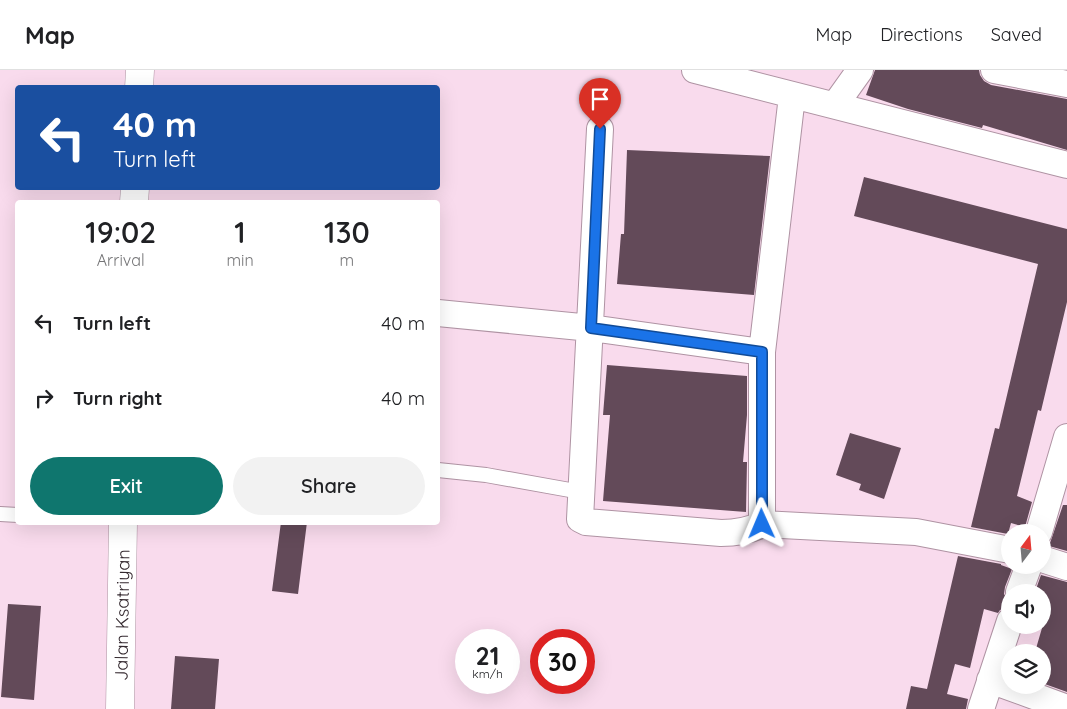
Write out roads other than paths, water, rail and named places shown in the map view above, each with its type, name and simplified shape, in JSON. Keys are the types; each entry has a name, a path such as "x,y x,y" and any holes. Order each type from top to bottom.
{"street":[{"path":"139,85 140,70"},
{"path":"835,105 860,70"},
{"path":"994,70 1067,84"},
{"path":"702,71 792,96 835,105 1067,165"},
{"path":"762,524 762,352 792,96"},
{"path":"600,129 591,328 579,517 582,521 726,533 747,530 762,524 916,532 1001,548"},
{"path":"440,313 591,328 762,352"},
{"path":"1040,524 1067,438"},
{"name":"Jalan Ksatriyan","path":"120,709 121,525"},
{"path":"1051,562 1067,568"},
{"path":"981,709 1006,634"},
{"path":"990,680 1067,708"}],"lane":[{"path":"440,470 486,475 581,492"},
{"path":"0,514 15,515"}]}
